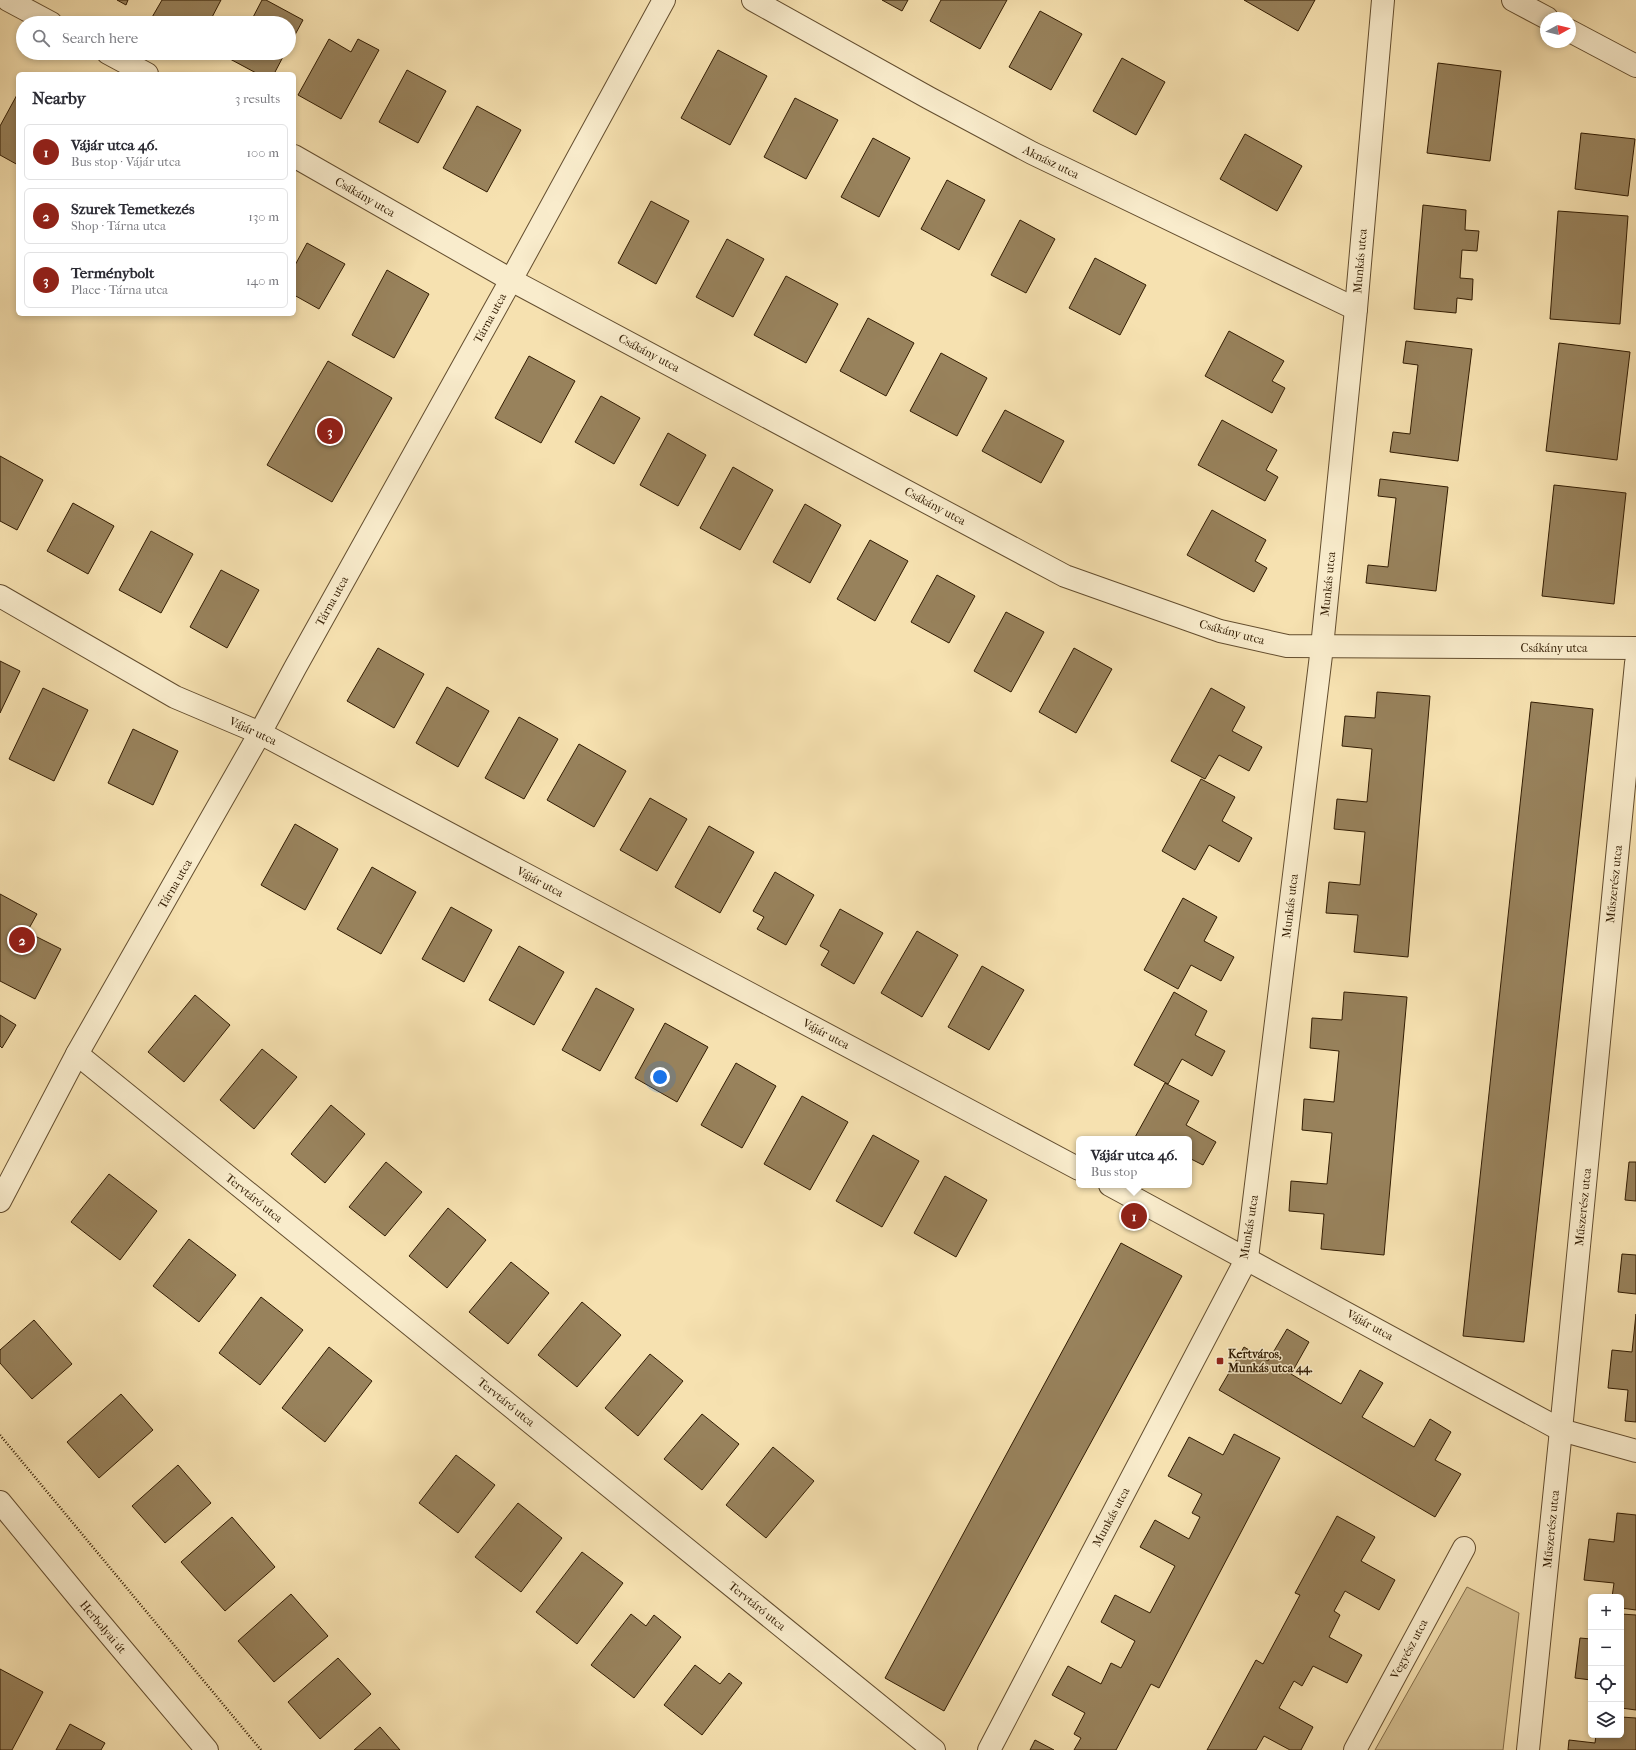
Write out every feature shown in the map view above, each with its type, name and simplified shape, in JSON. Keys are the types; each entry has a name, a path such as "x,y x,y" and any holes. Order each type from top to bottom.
{"street":[{"path":"8,0 38,16"},
{"name":"Tárna utca","path":"0,1201 77,1054 260,733 664,0"},
{"name":"Aknász utca","path":"753,0 838,49 1015,144 1356,309"},
{"name":"Munkás utca","path":"989,1750 1246,1258 1322,647 1356,309 1383,0"},
{"path":"1513,0 1540,14"},
{"path":"1576,33 1636,66"},
{"path":"121,60 143,72"},
{"name":"Csákány utca","path":"296,157 511,280 1065,576 1220,631 1288,646 1636,648"},
{"name":"Vájár utca","path":"0,596 175,697 260,733 1076,1167"},
{"name":"Műszerész utca","path":"1528,1750 1561,1430 1636,663"},
{"name":"Tervtáró utca","path":"77,1054 934,1750"},
{"name":"Vájár utca","path":"1116,1188 1561,1430 1636,1451"},
{"name":"Herbolyai út","path":"0,1502 208,1750"},
{"name":"Vegyész utca","path":"1355,1750 1464,1548"}],"path":[{"path":"0,1435 261,1750"}],"shaded area":[{"path":"1467,1587 1519,1613 1503,1750 1375,1750"}],"building":[{"path":"117,0 128,0 126,5"},
{"path":"162,0 221,0 213,16 153,16"},
{"path":"262,0 266,0 296,16 254,16"},
{"path":"882,0 908,0 902,11"},
{"path":"941,0 1007,0 980,49 930,21"},
{"path":"1244,0 1315,0 1298,31"},
{"path":"1040,11 1082,34 1051,90 1009,67"},
{"path":"296,16 303,20 296,33"},
{"path":"329,39 351,52 358,39 379,50 341,119 298,95"},
{"path":"718,50 767,76 730,145 681,118"},
{"path":"1122,58 1165,82 1136,135 1093,111"},
{"path":"232,60 281,60 275,72 254,72"},
{"path":"1438,63 1501,71 1490,161 1427,153"},
{"path":"407,70 446,91 418,143 379,122"},
{"path":"16,97 16,164 0,155 0,126"},
{"path":"795,98 838,120 806,179 764,157"},
{"path":"477,106 521,130 487,192 443,168"},
{"path":"1581,133 1635,139 1628,196 1575,189"},
{"path":"1245,134 1302,166 1277,211 1220,179"},
{"path":"873,138 910,158 879,217 841,197"},
{"path":"947,180 985,200 959,250 921,229"},
{"path":"651,201 689,221 656,284 618,263"},
{"path":"1423,205 1466,210 1465,230 1479,231 1477,251 1462,250 1460,278 1473,279 1472,300 1457,298 1456,313 1414,309"},
{"path":"1558,211 1628,216 1620,324 1550,319"},
{"path":"1020,220 1055,239 1026,293 991,275"},
{"path":"727,239 764,259 733,317 696,297"},
{"path":"307,243 345,264 319,309 296,296 296,263"},
{"path":"1095,258 1146,285 1120,335 1069,308"},
{"path":"387,270 429,294 394,358 352,335"},
{"path":"786,276 838,304 806,363 754,335"},
{"path":"868,318 914,343 886,396 840,371"},
{"path":"1229,331 1284,361 1272,381 1285,388 1272,413 1205,376"},
{"path":"1406,341 1472,349 1458,461 1390,452 1393,432 1410,434 1418,365 1403,363"},
{"path":"1559,343 1630,352 1617,460 1546,451"},
{"path":"941,353 987,378 957,436 910,411"},
{"path":"529,356 575,381 541,443 495,418"},
{"path":"328,361 392,398 332,502 267,465"},
{"path":"601,396 640,418 614,464 575,442"},
{"path":"1005,410 1064,441 1041,483 982,451"},
{"path":"1222,420 1277,450 1266,470 1278,477 1265,501 1198,465"},
{"path":"668,433 706,455 678,506 640,485"},
{"path":"0,456 43,480 17,530 0,521"},
{"path":"733,467 773,490 740,550 700,528"},
{"path":"1380,479 1448,487 1436,591 1366,583 1368,565 1388,567 1396,498 1378,496"},
{"path":"1554,485 1626,493 1614,604 1542,596"},
{"path":"73,503 114,526 88,574 47,551"},
{"path":"805,504 841,525 810,583 773,562"},
{"path":"1212,510 1266,540 1255,561 1267,568 1254,592 1187,555"},
{"path":"151,531 193,554 161,613 119,590"},
{"path":"870,540 908,561 875,621 837,599"},
{"path":"221,570 259,590 227,648 190,627"},
{"path":"937,575 975,596 949,643 911,622"},
{"path":"1006,612 1044,632 1011,692 974,671"},
{"path":"378,648 424,674 394,728 347,701"},
{"path":"1074,648 1112,669 1076,733 1039,712"},
{"path":"0,661 20,671 0,713"},
{"path":"447,687 489,711 458,767 416,743"},
{"path":"43,688 88,710 54,781 9,759"},
{"path":"1211,688 1245,707 1232,731 1262,747 1249,771 1219,755 1205,779 1171,761"},
{"path":"1377,692 1430,696 1408,957 1354,952 1358,915 1326,913 1329,882 1360,885 1365,832 1334,829 1337,799 1367,802 1372,749 1342,746 1345,716 1375,718"},
{"path":"1531,702 1593,709 1524,1342 1463,1336"},
{"path":"519,717 558,739 524,799 485,778"},
{"path":"133,729 178,751 153,805 108,783"},
{"path":"579,744 626,771 594,827 547,800"},
{"path":"1201,779 1235,797 1222,821 1252,838 1239,862 1209,845 1195,870 1162,851"},
{"path":"650,798 687,819 657,871 620,850"},
{"path":"295,824 338,849 305,910 261,885"},
{"path":"709,826 754,852 720,913 675,887"},
{"path":"372,867 416,892 381,954 337,929"},
{"path":"775,872 814,895 786,945 757,929 764,917 753,911"},
{"path":"0,894 37,914 27,932 61,949 35,999 0,981"},
{"path":"1183,898 1217,917 1204,941 1234,957 1221,981 1191,965 1178,989 1144,970"},
{"path":"451,907 492,930 464,982 422,959"},
{"path":"840,909 883,933 854,984 821,965 829,951 820,946"},
{"path":"917,931 958,955 922,1017 881,993"},
{"path":"519,946 564,972 534,1025 489,1000"},
{"path":"982,966 1024,990 989,1050 948,1027"},
{"path":"596,988 634,1009 600,1071 562,1050"},
{"path":"1174,992 1207,1011 1195,1035 1225,1051 1212,1076 1182,1059 1168,1084 1134,1065"},
{"path":"1344,992 1407,997 1384,1255 1321,1249 1324,1214 1289,1211 1291,1181 1327,1184 1332,1133 1302,1130 1304,1099 1334,1102 1339,1051 1310,1048 1312,1018 1342,1020"},
{"path":"195,995 230,1025 184,1082 148,1052"},
{"path":"0,1015 16,1025 2,1048 0,1046"},
{"path":"665,1023 708,1047 677,1102 635,1078"},
{"path":"262,1049 297,1077 254,1129 220,1100"},
{"path":"736,1063 776,1086 742,1148 701,1125"},
{"path":"1165,1083 1199,1101 1186,1125 1216,1142 1203,1165 1192,1160 1192,1136 1136,1136"},
{"path":"802,1096 848,1122 810,1190 764,1164"},
{"path":"331,1105 365,1134 325,1183 291,1154"},
{"path":"873,1135 919,1161 882,1227 836,1201"},
{"path":"386,1162 422,1192 385,1236 349,1207"},
{"path":"1629,1162 1636,1162 1636,1201 1625,1200"},
{"path":"109,1174 157,1211 120,1260 71,1222"},
{"path":"945,1176 987,1200 956,1257 914,1233"},
{"path":"448,1208 486,1240 447,1288 409,1256"},
{"path":"189,1239 236,1275 199,1322 153,1286"},
{"path":"1121,1243 1182,1276 944,1711 885,1678"},
{"path":"1622,1254 1636,1255 1636,1294 1618,1292"},
{"path":"511,1262 549,1293 508,1344 469,1312"},
{"path":"261,1297 303,1330 260,1385 219,1353"},
{"path":"582,1302 621,1335 577,1387 538,1355"},
{"path":"1636,1314 1636,1422 1625,1421 1628,1390 1608,1388 1612,1350 1632,1352"},
{"path":"34,1320 72,1364 32,1399 0,1363 0,1350"},
{"path":"1287,1329 1309,1342 1291,1374 1341,1404 1360,1370 1383,1383 1362,1417 1414,1447 1430,1419 1451,1432 1435,1460 1461,1474 1435,1517 1219,1390 1244,1347 1268,1361"},
{"path":"329,1347 372,1381 325,1442 282,1408"},
{"path":"650,1354 683,1381 638,1436 605,1408"},
{"path":"121,1394 153,1430 99,1478 67,1442"},
{"path":"702,1414 739,1444 702,1490 664,1459"},
{"path":"1234,1434 1280,1458 1159,1688 1151,1684 1116,1750 1074,1750 1081,1738 1074,1734 1085,1713 1052,1695 1068,1666 1101,1684 1111,1663 1121,1668 1135,1641 1101,1622 1115,1595 1150,1613 1175,1566 1140,1547 1155,1520 1189,1539 1200,1517 1192,1513 1202,1494 1168,1476 1189,1437 1223,1455"},
{"path":"773,1447 814,1481 766,1538 726,1505"},
{"path":"456,1455 495,1485 458,1533 419,1503"},
{"path":"178,1465 211,1503 165,1543 132,1506"},
{"path":"518,1503 562,1538 521,1592 475,1557"},
{"path":"1617,1513 1636,1515 1636,1610 1624,1608 1624,1594 1612,1594 1614,1583 1584,1580 1589,1539 1614,1542"},
{"path":"1337,1516 1375,1537 1361,1561 1395,1580 1379,1610 1345,1591 1334,1611 1340,1615 1329,1637 1362,1655 1347,1683 1313,1666 1302,1686 1294,1681 1279,1708 1313,1727 1301,1750 1290,1750 1264,1736 1256,1750 1207,1750 1256,1660 1263,1664 1300,1595 1295,1593"},
{"path":"232,1517 275,1567 225,1611 181,1562"},
{"path":"582,1552 623,1583 577,1644 536,1612"},
{"path":"291,1594 328,1636 274,1682 238,1641"},
{"path":"631,1614 646,1626 654,1615 681,1637 634,1698 591,1665"},
{"path":"1624,1614 1636,1615 1636,1710 1624,1708"},
{"path":"1580,1638 1588,1639 1588,1680 1575,1678"},
{"path":"338,1658 371,1694 320,1739 288,1702"},
{"path":"695,1665 720,1684 729,1673 742,1683 702,1735 664,1705"},
{"path":"0,1669 43,1692 12,1750 0,1750"},
{"path":"1624,1717 1636,1718 1636,1750 1568,1750 1569,1740 1595,1743 1596,1738 1624,1738"},
{"path":"70,1724 105,1743 101,1750 56,1750"},
{"path":"380,1727 400,1750 354,1750"},
{"path":"1035,1740 1054,1750 1030,1750"}],"place":[{"name":"Terménybolt","path":"330,431"},
{"name":"Szurek Temetkezés","path":"22,940"},
{"name":"Vájár utca 46.","path":"1134,1216"},
{"name":"Kertváros, Munkás utca 44.","path":"1220,1361"}]}
